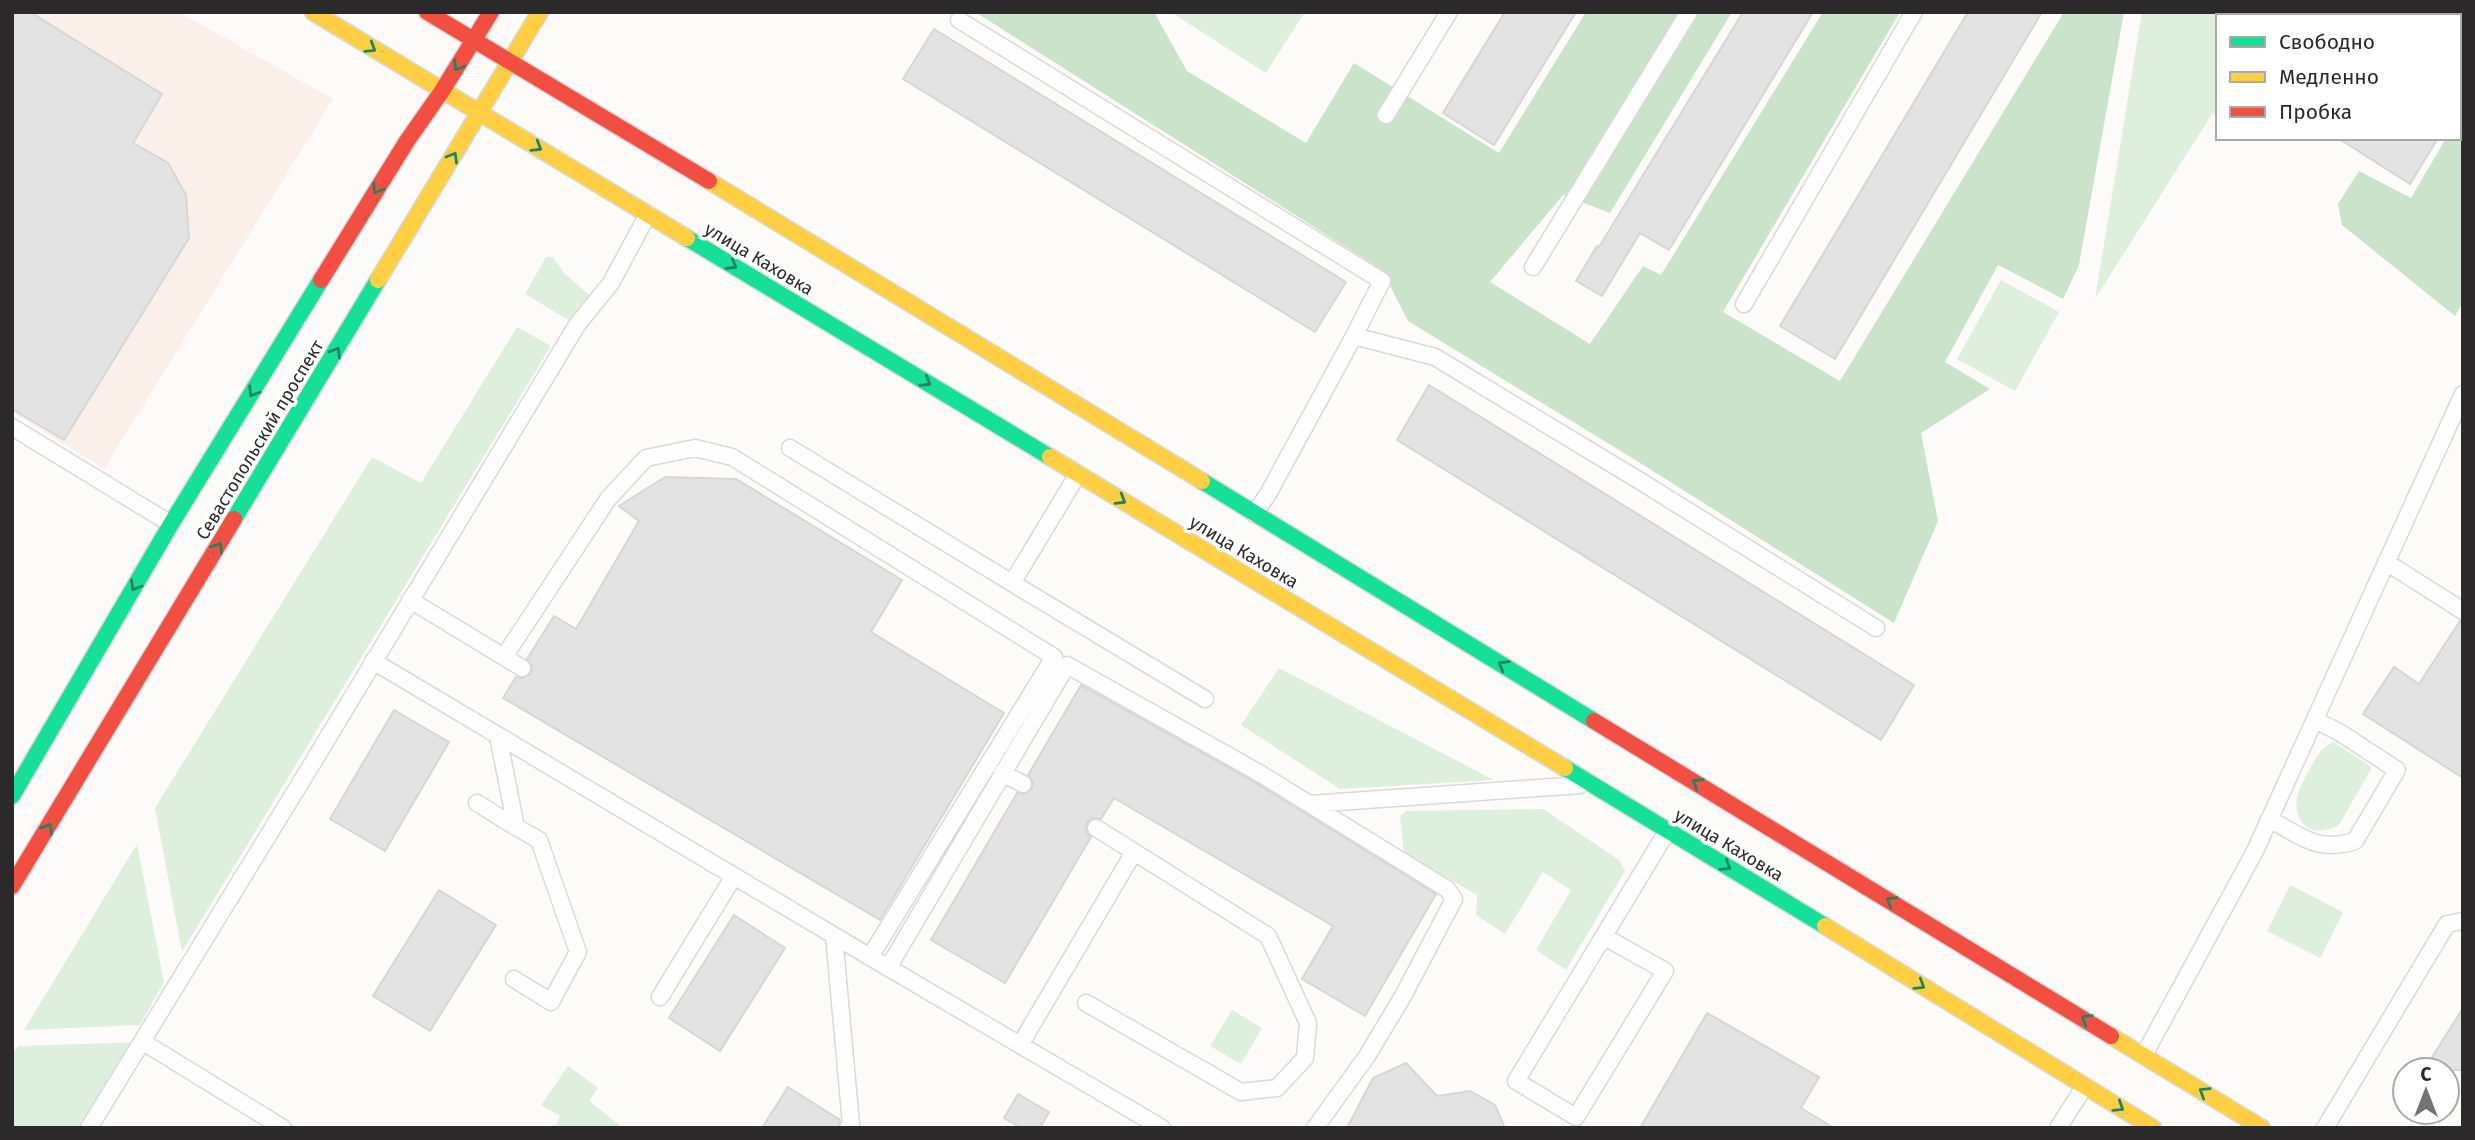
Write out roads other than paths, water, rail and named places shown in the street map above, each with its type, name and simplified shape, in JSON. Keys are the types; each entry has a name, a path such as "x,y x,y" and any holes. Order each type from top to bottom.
{"main road":[{"name":"улица Каховка","path":"313,12 1668,830 2153,1128"},
{"name":"улица Каховка","path":"427,12 575,99 2262,1128"},
{"name":"Севастопольский проспект","path":"12,796 171,524 407,141 491,12"},
{"name":"Севастопольский проспект","path":"12,886 540,12"}],"lane":[{"path":"1387,115 1449,12"},
{"path":"1533,267 1689,12"},
{"path":"1744,304 1914,12"},
{"path":"959,20 1382,281 1268,494 1254,514"},
{"path":"89,1128 580,320 611,283 648,214"},
{"path":"1354,336 1435,357 1876,628"},
{"path":"2144,1055 2255,850 2463,394"},
{"path":"12,427 171,524"},
{"path":"504,657 608,499 646,458 695,448 732,457 1054,657 870,957"},
{"path":"790,448 1205,699"},
{"path":"1012,583 1078,474"},
{"path":"2386,562 2463,611"},
{"path":"410,600 522,668"},
{"path":"373,661 1162,1128"},
{"path":"888,968 1067,665 1261,774 1447,888 1454,899 1403,996 1367,1056 1315,1128"},
{"path":"2269,819 2311,842 2338,846 2356,841 2397,770 2339,732 2315,720"},
{"path":"498,736 516,827"},
{"path":"1002,773 1023,784"},
{"path":"1310,804 1591,784"},
{"path":"477,803 539,840 578,952 551,1002 514,979"},
{"path":"1086,1003 1241,1092 1277,1088 1305,1058 1308,1023 1268,936 1096,828"},
{"path":"1605,937 1665,971 1576,1118 1516,1080 1668,830"},
{"path":"1020,1045 1134,852"},
{"path":"660,997 734,876"},
{"path":"2325,1128 2447,924 2463,921"},
{"path":"834,936 851,1124 848,1128"},
{"path":"143,1042 283,1128"},
{"path":"2058,1128 2085,1086"}]}
